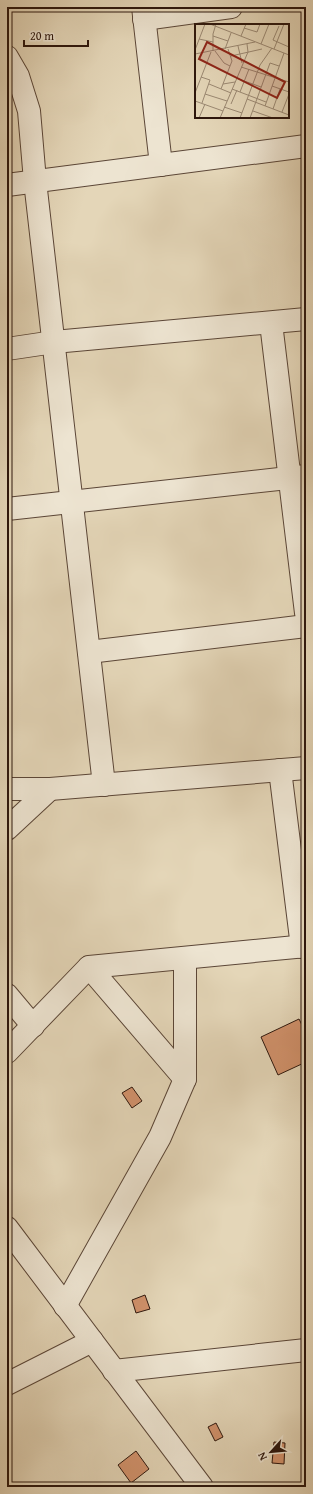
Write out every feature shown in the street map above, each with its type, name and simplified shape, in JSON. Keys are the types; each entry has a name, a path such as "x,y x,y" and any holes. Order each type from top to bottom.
{"street":[{"path":"161,165 144,13 231,7"},
{"path":"7,57 18,76 29,111 35,181 104,784"},
{"path":"7,185 306,146"},
{"path":"7,349 54,342 306,319"},
{"path":"271,323 298,476 306,613"},
{"path":"7,509 298,476"},
{"path":"89,652 306,626"},
{"path":"7,789 50,789 306,768"},
{"path":"7,1052 89,967 304,946 280,770"},
{"path":"7,830 50,789"},
{"path":"65,1306 160,1137 185,1079 185,958"},
{"path":"89,967 185,1079"},
{"path":"7,995 33,1026"},
{"path":"7,1228 202,1487"},
{"path":"7,1384 92,1341"},
{"path":"114,1371 306,1350"}],"building":[{"path":"299,1019 306,1033 306,1062 278,1075 261,1037"},
{"path":"132,1087 142,1101 132,1108 122,1093"},
{"path":"145,1295 150,1309 136,1313 132,1300"},
{"path":"216,1423 223,1437 215,1441 208,1427"},
{"path":"274,1442 285,1443 284,1464 272,1463"},
{"path":"136,1451 149,1469 131,1483 118,1465"},
{"path":"302,1484 303,1487 287,1487"}]}
